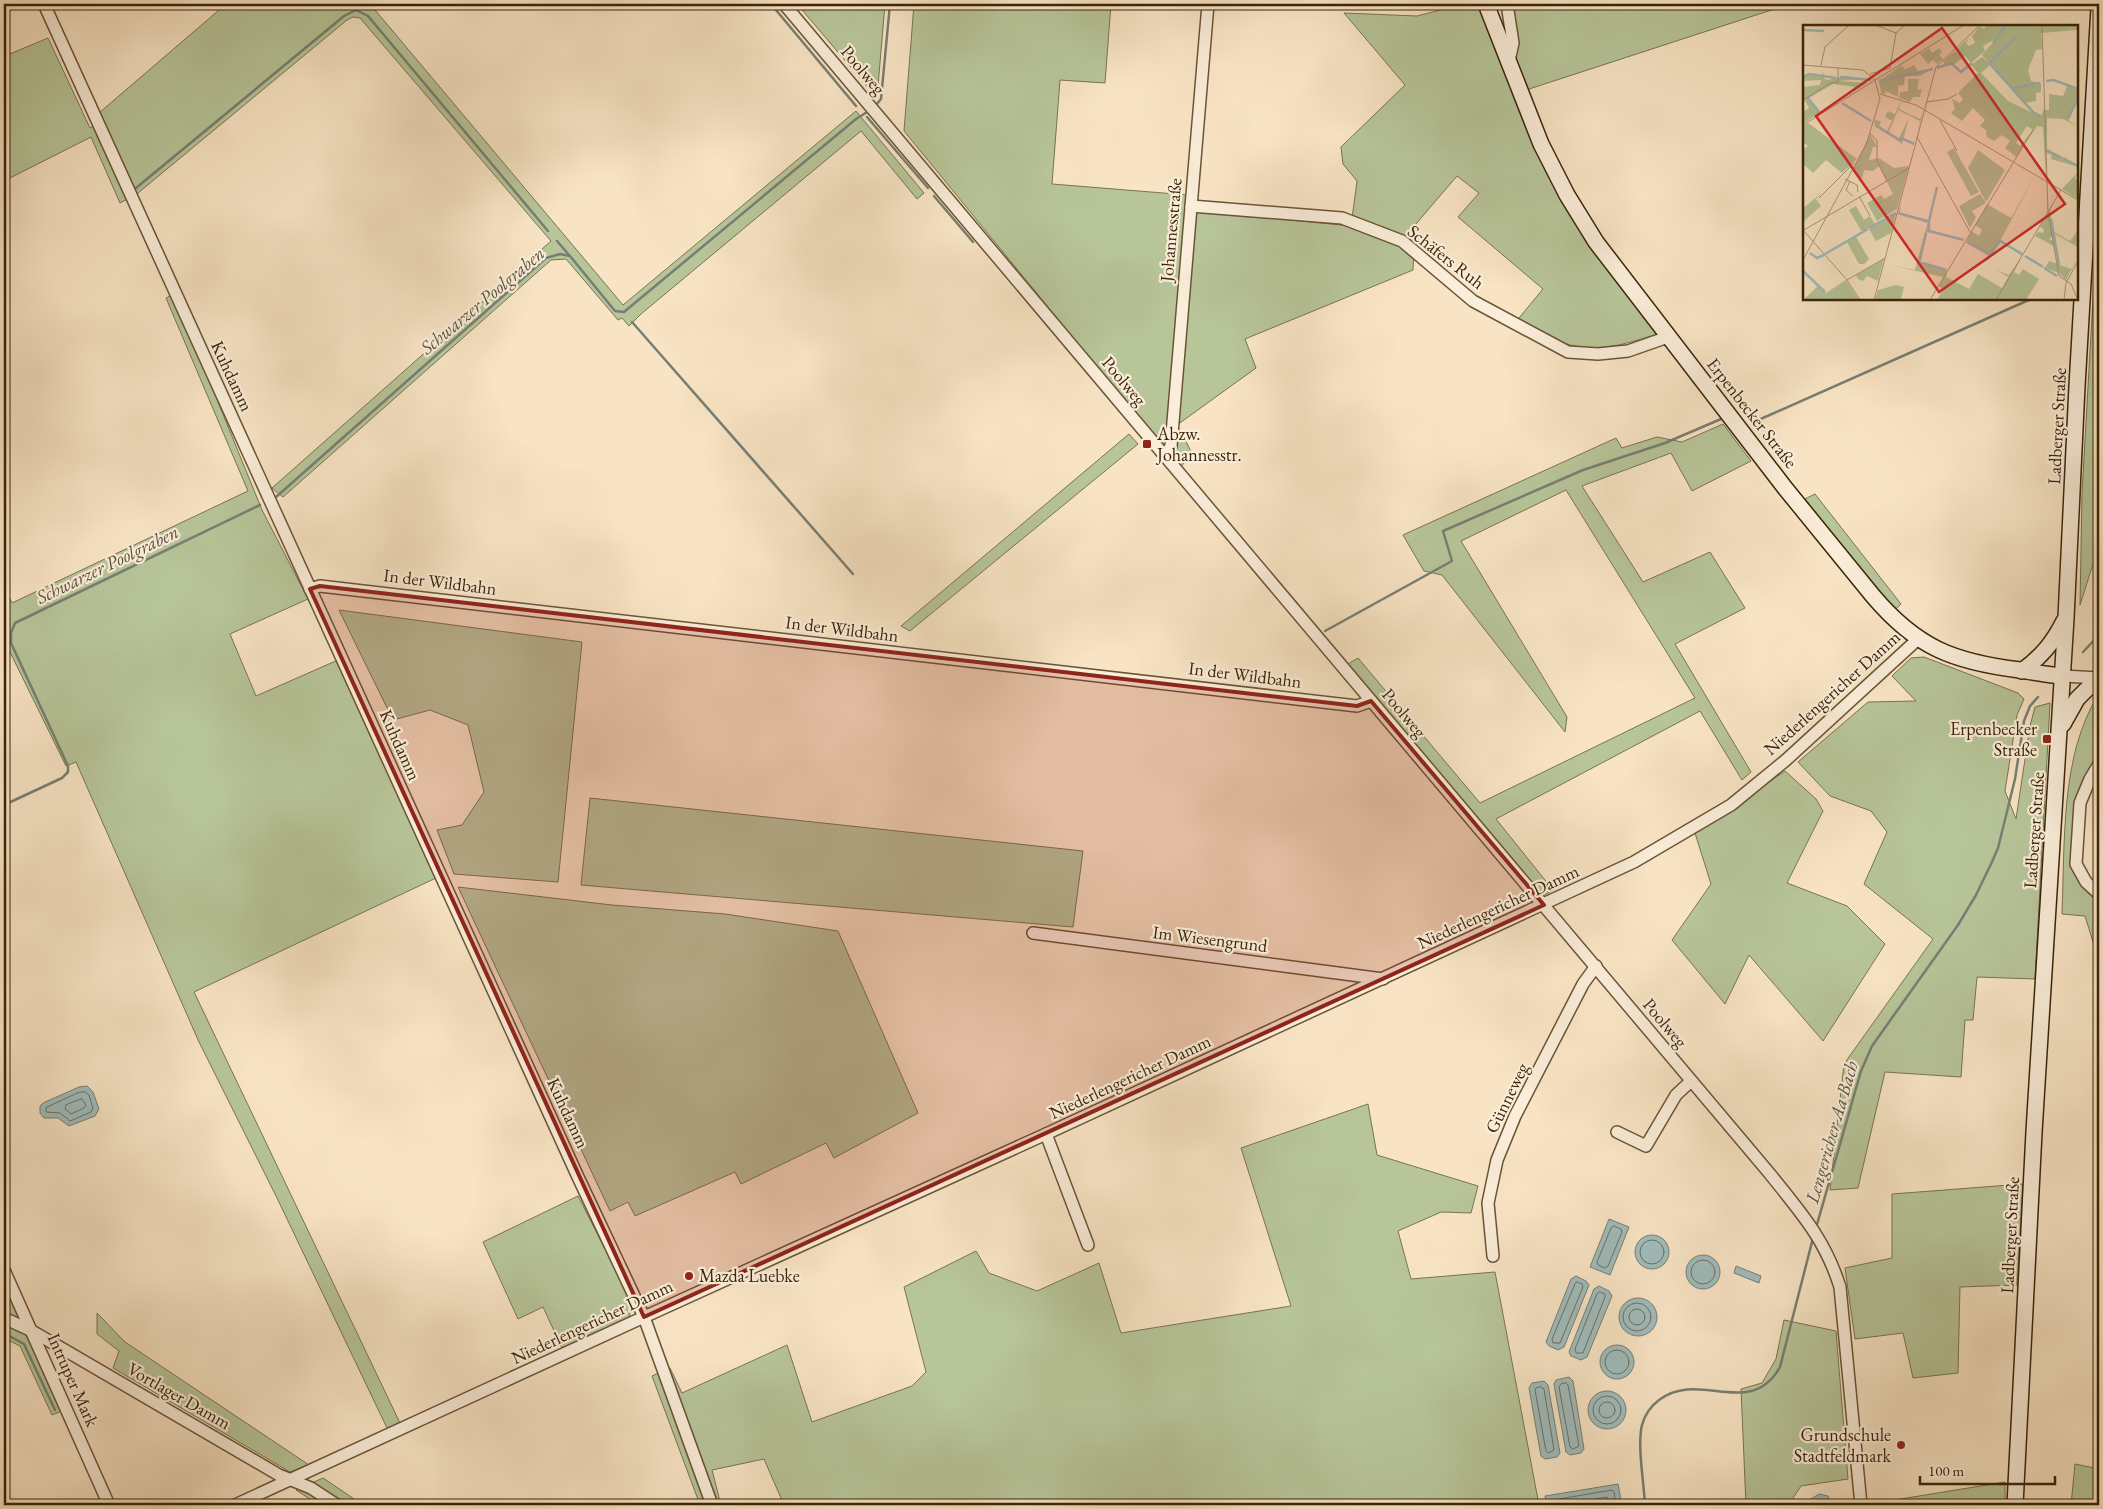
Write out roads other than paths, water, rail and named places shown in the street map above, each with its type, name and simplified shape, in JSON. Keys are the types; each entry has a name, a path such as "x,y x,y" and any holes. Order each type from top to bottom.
{"main road":[{"name":"Erpenbecker Straße","path":"1486,4 1542,144 1567,195 1602,250 1785,488 1886,612 1918,639 1955,658 1976,664 2063,676"},
{"name":"Ladberger Straße","path":"2015,1505 2099,8"},
{"path":"2022,671 2039,658 2050,646 2066,618"},
{"path":"2059,732 2077,699 2099,678"}],"street":[{"name":"Kuhdamm","path":"44,4 578,1177 644,1317 712,1505"},
{"name":"Poolweg","path":"784,4 1596,966 1770,1174 1822,1241 1832,1262 1840,1287 1860,1505"},
{"name":"Johannesstraße","path":"1166,457 1171,446 1208,4"},
{"path":"1506,4 1514,43 1509,61"},
{"name":"Schäfers Ruh","path":"1191,206 1342,218 1402,241 1473,301 1568,352 1598,354 1628,351 1668,337"},
{"name":"In der Wildbahn","path":"310,589 320,586 1357,706 1371,701"},
{"name":"Niederlengericher Damm","path":"235,1505 1046,1134 1634,862 1731,805 1786,760 1918,639"},
{"path":"2063,676 2099,678"},
{"path":"2099,764 2090,779 2080,803 2076,864 2086,882 2099,894"},
{"name":"Im Wiesengrund","path":"1033,933 1383,979"},
{"name":"Günneweg","path":"1493,1256 1488,1203 1497,1160 1515,1116 1583,984 1596,966"},
{"path":"1617,1132 1646,1146 1676,1095 1691,1081"},
{"name":"Niederlengericher Damm","path":"1046,1134 1088,1245"},
{"name":"Intruper Mark","path":"4,1270 110,1505"},
{"name":"Vortlager Damm","path":"4,1318 32,1331 279,1474 311,1488 337,1505"}],"water":[{"path":"87,1086 93,1092 99,1109 95,1116 69,1126 58,1118 44,1118 40,1113 40,1106 43,1103 79,1087"},
{"path":"1609,1219 1629,1227 1610,1275 1590,1267"},
{"path":"1652,1235 1659,1236 1664,1240 1668,1245 1668,1259 1664,1264 1659,1268 1652,1269 1645,1268 1640,1264 1636,1259 1635,1252 1636,1245 1640,1240 1645,1236"},
{"path":"1703,1255 1710,1256 1715,1260 1719,1265 1719,1279 1715,1284 1710,1288 1703,1289 1696,1288 1691,1284 1687,1279 1686,1272 1687,1265 1691,1260 1696,1256"},
{"path":"1736,1266 1761,1276 1759,1283 1734,1273"},
{"path":"1576,1276 1586,1281 1589,1285 1564,1347 1558,1350 1549,1346 1546,1342 1571,1279"},
{"path":"1599,1286 1609,1291 1612,1296 1587,1357 1581,1360 1571,1356 1569,1352 1594,1289"},
{"path":"1638,1298 1652,1303 1657,1317 1652,1331 1638,1336 1624,1331 1619,1317 1624,1303"},
{"path":"1617,1345 1624,1346 1629,1350 1633,1355 1633,1369 1629,1374 1624,1378 1617,1379 1610,1378 1605,1374 1601,1369 1600,1362 1601,1355 1605,1350 1610,1346"},
{"path":"1569,1377 1573,1381 1584,1449 1581,1453 1570,1455 1566,1452 1554,1384 1556,1380"},
{"path":"1544,1381 1548,1385 1560,1453 1557,1457 1545,1459 1541,1456 1529,1388 1532,1383"},
{"path":"1607,1391 1621,1396 1626,1410 1621,1424 1607,1429 1593,1424 1588,1410 1593,1396"},
{"path":"1618,1484 1622,1505 1547,1505 1545,1496"},
{"path":"1819,1494 1828,1496 1833,1505 1809,1505 1811,1499"}],"waterway":[{"path":"771,4 856,106"},
{"name":"Schwarzer Poolgraben","path":"876,105 881,99 890,4"},
{"path":"136,188 344,16 356,10 368,16 548,231"},
{"name":"Schwarzer Poolgraben","path":"276,497 546,258 560,254 570,256 615,311 624,312 856,119 867,112"},
{"path":"867,117 928,188"},
{"path":"934,196 973,242"},
{"path":"557,241 569,255"},
{"path":"1754,422 2029,300"},
{"path":"632,322 853,574"},
{"path":"1325,631 1452,561 1443,531 1583,470 1665,443 1721,419"},
{"name":"Schwarzer Poolgraben","path":"4,805 62,778 68,772 68,766 11,643 11,633 15,623 260,505"},
{"name":"Lengericher Aa Bach","path":"2083,652 2099,635"},
{"name":"Lengericher Aa Bach","path":"1816,1228 1861,1071 1872,1046 1958,925 1976,895 1998,848 2015,779 2024,721 2030,706 2038,697"},
{"name":"Lengericher Aa Bach","path":"1645,1505 1640,1443 1642,1425 1647,1414 1659,1400 1675,1392 1691,1389 1739,1393 1754,1390 1768,1382 1780,1367 1813,1238"},
{"path":"4,1333 24,1344 55,1410"}],"place":[{"name":"Abzw. Johannesstr.","path":"1147,444"},
{"name":"Erpenbecker Straße","path":"2047,739"},
{"name":"Mazda Luebke","path":"689,1276"},
{"name":"Grundschule Stadtfeldmark","path":"1901,1445"}]}
